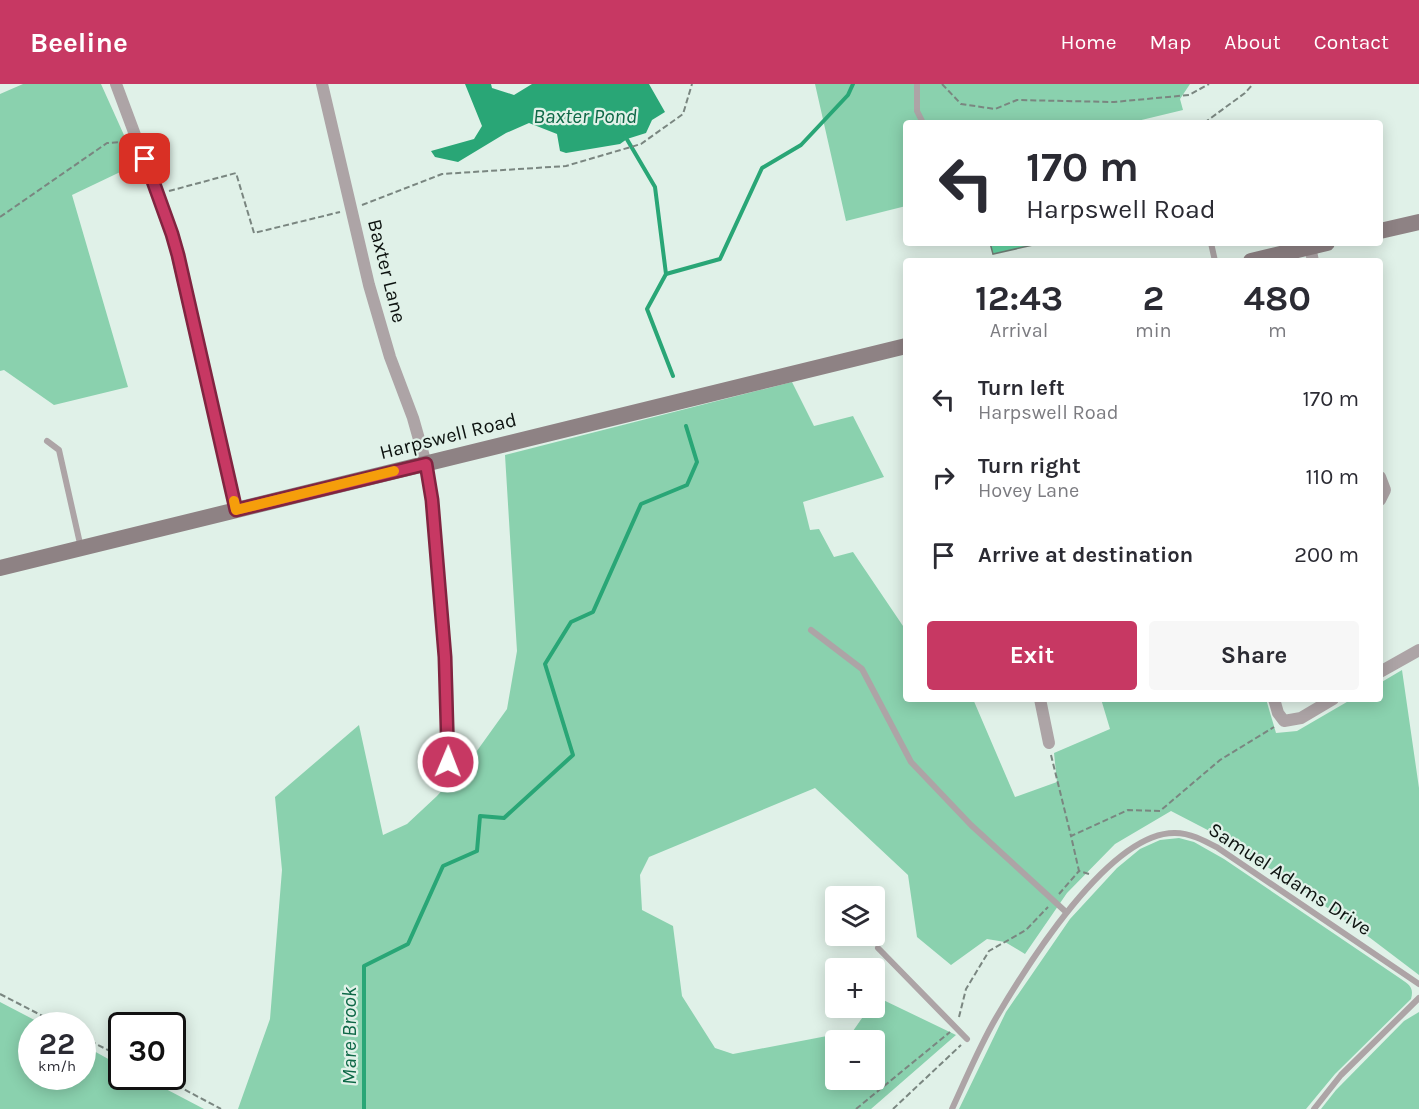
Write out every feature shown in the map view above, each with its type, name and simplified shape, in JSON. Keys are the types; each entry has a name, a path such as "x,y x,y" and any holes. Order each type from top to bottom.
{"main road":[{"path":"1383,230 1419,222"},
{"path":"1277,258 1312,254"},
{"name":"Harpswell Road","path":"0,568 903,347"}],"street":[{"path":"116,84 172,234 236,510"},
{"name":"Baxter Lane","path":"322,84 369,285 390,357 413,418 426,464 432,500 445,646 448,762"},
{"path":"1383,670 1419,650"},
{"path":"1041,702 1049,743"},
{"path":"1275,702 1278,713 1284,721 1301,718 1329,702"}],"lane":[{"path":"917,84 917,111 922,120"},
{"path":"47,441 58,450 81,548"},
{"path":"811,630 862,669 911,762 971,825 1066,912"},
{"name":"Samuel Adams Drive","path":"952,1109 995,1019 1066,912 1115,859 1148,839 1174,832 1198,837 1218,848 1419,984"},
{"path":"878,948 968,1039"},
{"path":"1314,1109 1341,1075 1419,998"}],"path":[{"path":"158,194 236,173 254,233 352,209 442,174 566,166 641,144 683,114 692,84"},
{"path":"942,84 961,104 995,109 1017,100 1114,102 1189,95 1209,84"},
{"path":"1208,120 1245,93 1253,84"},
{"path":"0,217 107,142 138,142"},
{"path":"1071,836 1128,810 1160,811 1220,760 1284,721"},
{"path":"1049,743 1079,871"},
{"path":"856,1109 956,1027 966,988 989,951 1026,930 1079,871"},
{"path":"1079,871 1099,876"},
{"path":"0,994 35,1012"},
{"path":"893,1109 968,1039"},
{"path":"186,1090 222,1109"}],"shaded area":[{"path":"23,84 101,84 137,164 72,195 128,387 54,405 4,370 0,371 0,94"},
{"path":"815,84 1190,84 1180,99 1183,110 1141,120 903,120 903,207 846,221"},
{"path":"792,382 814,426 853,416 884,477 803,502 810,530 819,529 834,557 853,552 903,626 903,702 974,702 1015,797 1057,782 1054,753 1110,729 1102,702 1267,702 1276,733 1297,731 1347,702 1383,702 1383,681 1402,670 1419,788 1419,975 1361,931 1225,839 1171,811 1115,844 1067,893 1025,954 1005,942 987,939 951,965 917,937 908,875 815,788 649,857 640,875 642,910 673,926 682,996 715,1048 733,1054 825,1036 825,1090 885,1090 885,1030 854,1030 862,1018 885,1018 885,1001 956,1035 871,1109 238,1109 270,1019 282,870 275,797 359,725 383,835 407,824 437,796 474,755 507,709 517,651 505,455"},
{"path":"1179,838 1194,842 1224,859 1404,981 1412,989 1411,999 1335,1074 1306,1109 959,1109 1006,1012 1070,919 1117,868 1140,849 1160,840"},
{"path":"0,1002 19,1012 18,1090 96,1090 96,1052 108,1059 108,1090 168,1090 204,1109 0,1109"},
{"path":"1419,1012 1419,1109 1321,1109 1336,1090 1404,1021"}],"water":[{"name":"Baxter Pond","path":"465,84 491,84 492,88 514,95 532,84 649,84 665,112 652,120 646,133 627,139 620,144 566,153 560,151 557,134 529,123 506,133 458,162 435,157 431,151 474,139 482,126"}],"building":[{"path":"991,246 1029,246 993,254"}],"waterway":[{"name":"Mare Brook","path":"673,376 647,309 666,274 720,259 762,168 801,145 848,95 853,84"},
{"path":"625,136 655,187 666,274"},
{"name":"Mare Brook","path":"364,1109 364,966 408,944 443,866 477,851 480,816 504,818 573,755 545,664 571,622 593,612 641,504 687,485 697,462 686,426"}],"slow traffic":[{"path":"234,501 236,510 394,471"}],"route":[{"path":"145,159 178,255 236,510 426,464 432,500 447,678 448,762"}]}
